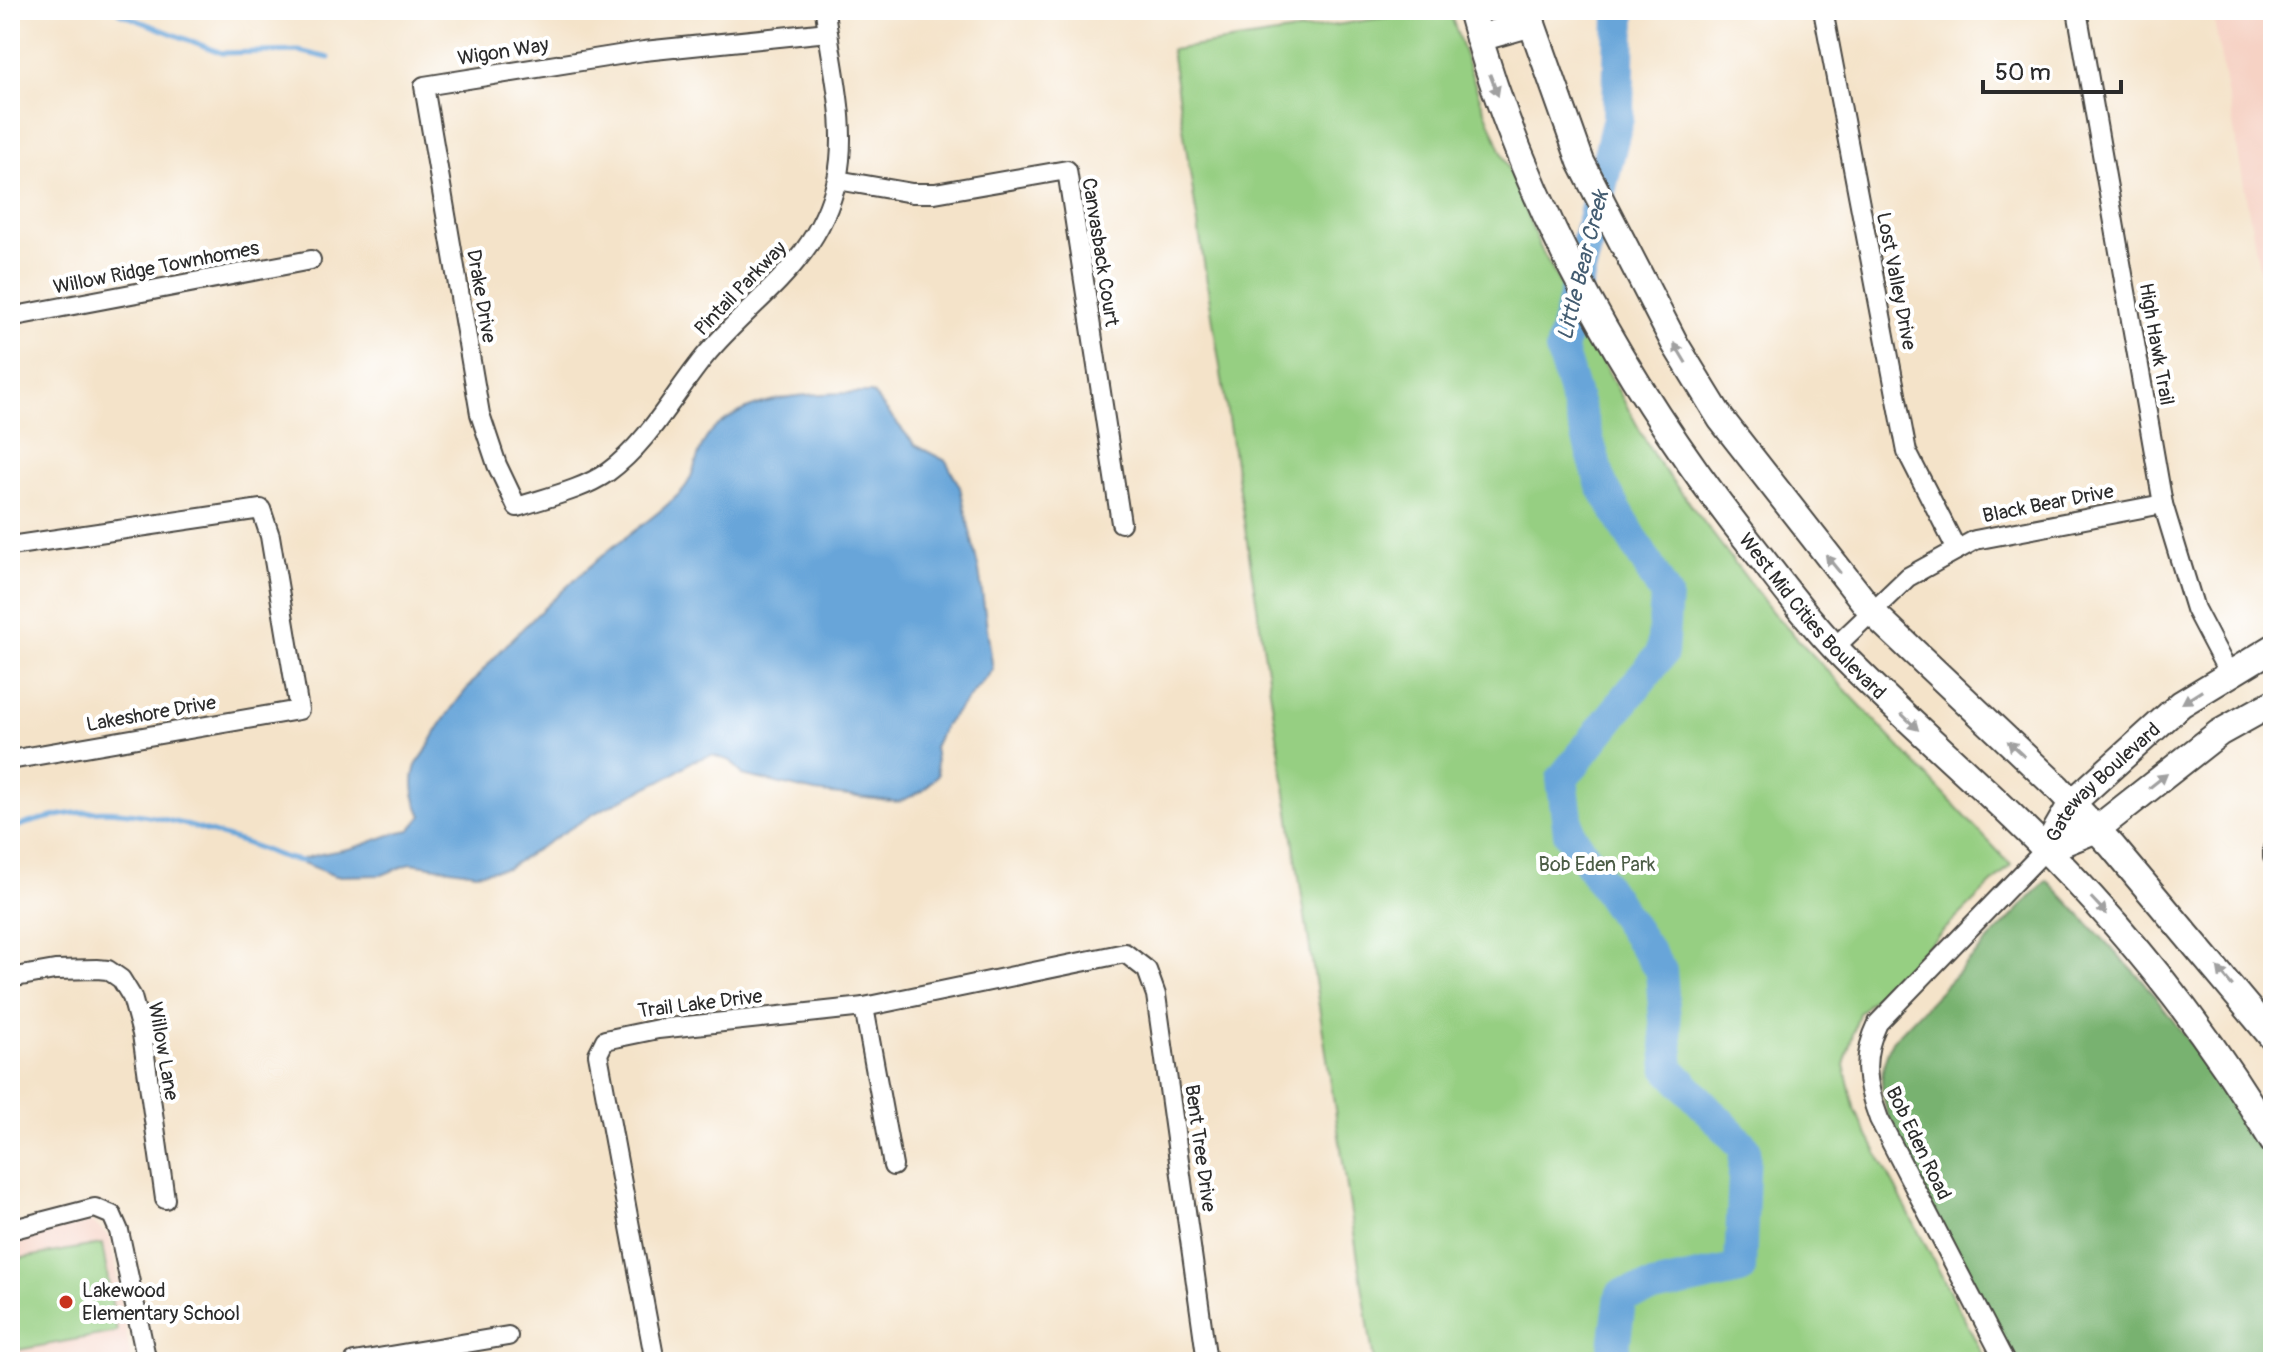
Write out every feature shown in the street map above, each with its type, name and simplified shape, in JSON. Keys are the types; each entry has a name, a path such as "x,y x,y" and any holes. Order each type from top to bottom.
{"main road":[{"name":"West Mid Cities Boulevard","path":"1471,10 1524,161 1564,251 1651,407 1706,489 1835,647 2045,850 2154,969 2214,1046 2273,1141"},
{"path":"1479,38 1529,17 1581,162 1668,330 1721,419 1873,613 2097,829 2185,928 2273,1038"},
{"name":"Gateway Boulevard","path":"2045,850 2072,803 2181,704 2273,648"},
{"name":"Gateway Boulevard","path":"2045,850 2097,829 2219,733 2273,703"}],"street":[{"name":"Pintail Parkway","path":"517,507 587,483 629,453 706,355 794,268 822,223 837,180 841,136 825,10"},
{"name":"Lost Valley Drive","path":"1823,10 1907,452 1957,550"},
{"name":"High Hawk Trail","path":"2077,10 2163,504 2195,609 2229,674"},
{"name":"Wigon Way","path":"424,86 644,51 828,32"},
{"name":"Drake Drive","path":"424,86 482,422 497,465 517,507"},
{"name":"Canvasback Court","path":"837,180 898,191 935,193 1067,170 1121,523"},
{"name":"Willow Ridge Townhomes","path":"10,317 311,260"},
{"name":"Black Bear Drive","path":"1835,647 1908,577 1975,540 2163,504"},
{"name":"Lakeshore Drive","path":"10,546 261,509 270,536 299,710 10,760"},
{"name":"Bob Eden Road","path":"2005,1362 1879,1119 1867,1086 1865,1068 1868,1044 1878,1023 2045,850"},
{"name":"Trail Lake Drive","path":"655,1362 598,1054 605,1040 658,1029 864,1007 1125,953"},
{"name":"Bent Tree Drive","path":"1125,953 1147,970 1156,995 1207,1362"},
{"name":"Willow Lane","path":"10,978 55,970 97,969 108,970 121,979 132,997 142,1034 165,1199"},
{"path":"864,1007 893,1166"},
{"path":"10,1230 95,1208 112,1215 119,1231 147,1362"},
{"path":"354,1362 508,1336"}],"shaded area":[{"path":"2212,10 2273,10 2273,344"},
{"name":"Lakewood Elementary School","path":"92,1222 110,1237 131,1362 10,1362 10,1243"}],"green space":[{"name":"Bob Eden Park","path":"1449,10 1478,93 1540,247 1655,458 1773,613 2011,865 1859,1013 1844,1065 1855,1111 1987,1362 1374,1362 1171,50"},
{"path":"2047,880 2142,980 2204,1061 2273,1163 2273,1362 2013,1362 1894,1133 1882,1087 1884,1065 1892,1041"},
{"name":"Lakewood Elementary School","path":"102,1244 117,1332 18,1350 10,1306 10,1260"}],"water":[{"path":"872,393 915,445 946,461 960,487 979,571 993,670 944,726 934,747 938,775 923,791 899,802 815,792 743,775 731,761 712,755 692,761 672,775 595,813 507,868 476,873 411,863 382,875 335,876 298,861 410,830 422,816 413,787 416,766 460,698 505,646 555,597 682,491 705,440 720,424 755,406 793,396"}],"waterway":[{"name":"Little Bear Creek","path":"1612,1362 1621,1295 1740,1269 1745,1148 1669,1069 1661,971 1569,833 1562,779 1662,653 1666,596 1602,486 1561,350 1618,118 1620,10"},
{"path":"119,13 222,53 299,51 329,58"},
{"path":"10,829 72,813 125,812 178,823 303,861"}],"place":[{"name":"Lakewood Elementary School","path":"66,1302"}]}
